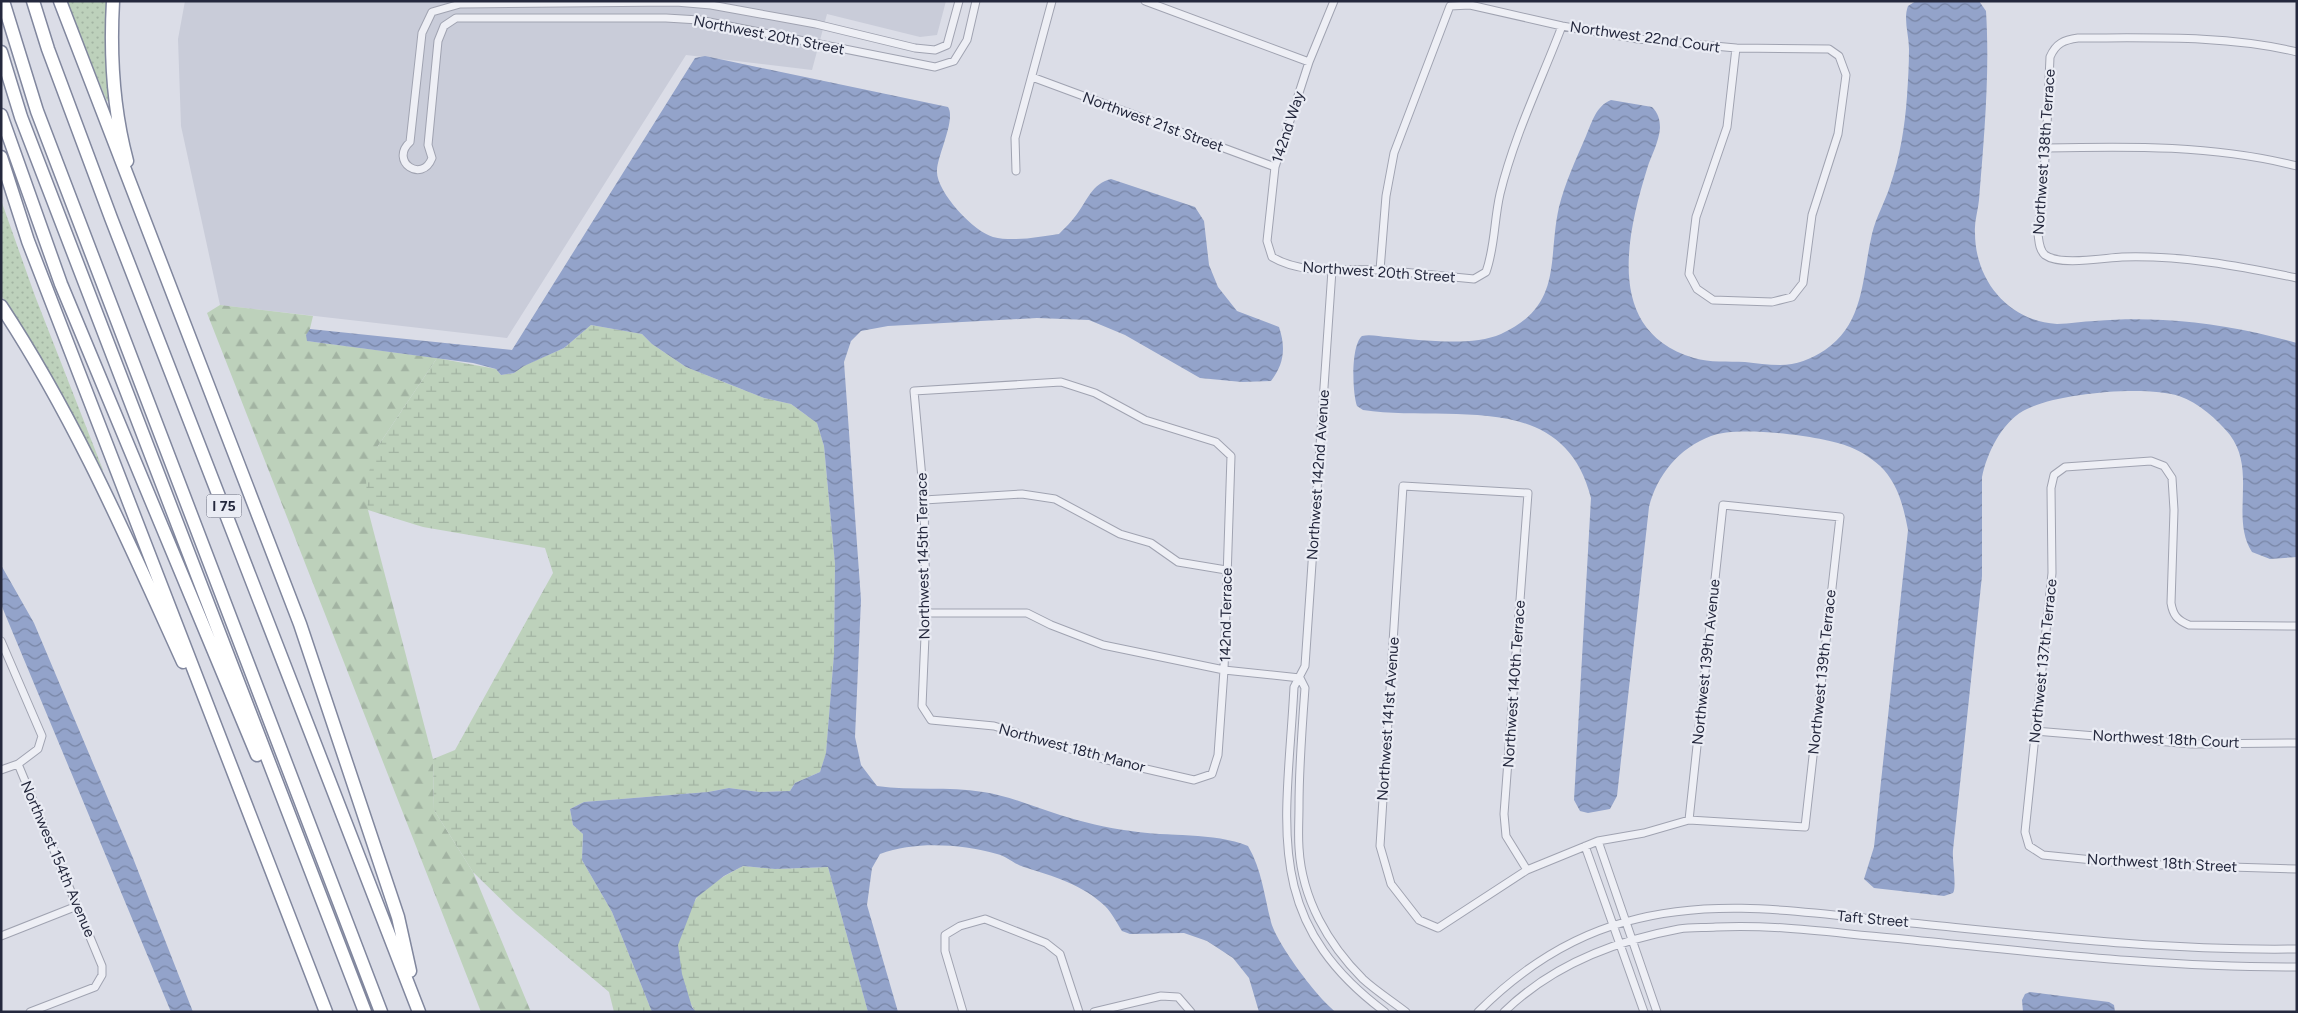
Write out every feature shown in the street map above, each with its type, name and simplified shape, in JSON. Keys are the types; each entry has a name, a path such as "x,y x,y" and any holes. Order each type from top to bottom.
{"highway":[{"path":"3,1 40,120 381,1012"},
{"name":"I 75","path":"33,1 48,48 111,218 419,1011"},
{"path":"60,1 114,148 136,195 316,669 398,917 419,1011"},
{"path":"113,1 112,54 117,114 123,147 136,195"},
{"path":"1,52 20,117 365,1012"},
{"path":"1,114 61,284 258,756 302,869 316,884"},
{"path":"1,157 28,241 326,1012"},
{"path":"1,306 41,370 84,450 237,779"}],"street":[{"name":"Northwest 20th Street","path":"959,1 947,45 934,50 915,48 816,24 711,5 676,2 534,2 460,4 449,7 432,12 422,33 410,142 402,155 406,164 414,170 428,167 432,158 428,144 438,40 444,26 456,18 666,18 699,20 935,67 954,61 967,40 976,1"},
{"path":"1016,171 1015,138 1052,1"},
{"path":"1145,1 1309,62"},
{"name":"142nd Way","path":"1272,257 1267,242 1274,167 1309,62 1334,1"},
{"name":"Northwest 22nd Court","path":"1380,270 1386,196 1394,153 1450,6 1470,5 1562,26 1638,38 1736,48 1829,49 1839,56 1846,75 1838,134 1812,215 1803,283 1792,297 1772,302 1713,300 1697,290 1689,274 1696,217 1727,127 1736,48"},
{"name":"Northwest 20th Street","path":"1272,257 1286,265 1332,270 1380,270 1474,279 1486,272 1490,261 1500,194 1516,144 1562,26"},
{"name":"Northwest 138th Terrace","path":"2297,52 2280,48 2176,38 2078,38 2063,40 2054,48 2050,57 2046,148 2038,234 2039,246 2045,255 2062,260 2142,256 2232,264 2297,278"},
{"name":"Northwest 21st Street","path":"1032,77 1274,167"},
{"path":"2046,148 2133,146 2215,151 2297,166"},
{"name":"Northwest 142nd Avenue","path":"1332,270 1305,666 1294,687 1286,833 1292,883 1304,916 1323,950 1352,984 1385,1012"},
{"name":"142nd Terrace","path":"914,391 1061,382 1095,393 1145,420 1216,442 1231,456 1224,670 1218,755 1212,774"},
{"name":"Northwest 145th Terrace","path":"914,391 924,500 926,613 922,706 931,720"},
{"name":"Northwest 137th Terrace","path":"2029,846 2025,832 2052,572 2051,488 2054,475 2065,467 2151,461 2164,466 2172,478 2174,510 2171,603 2173,613 2179,621 2189,625 2297,626"},
{"name":"Northwest 141st Avenue","path":"1527,870 1438,928 1419,920 1391,884 1380,846 1403,486 1528,493"},
{"name":"Northwest 140th Terrace","path":"1527,870 1506,836 1504,814 1528,493"},
{"path":"924,500 1022,494 1054,499 1120,534 1151,543 1178,562 1226,570"},
{"name":"Northwest 139th Avenue","path":"1689,820 1723,505 1840,518"},
{"name":"Northwest 139th Terrace","path":"1689,820 1805,827 1840,518"},
{"path":"926,613 1027,613 1050,625 1103,645 1224,670 1300,678"},
{"name":"Northwest 154th Avenue","path":"1,640 42,736 38,749 18,764 102,966 102,975 95,987 30,1012"},
{"name":"Northwest 142nd Avenue","path":"1300,678 1305,688 1299,769 1298,832 1301,863 1308,895 1326,932 1350,965 1365,980 1406,1012"},
{"name":"Northwest 18th Manor","path":"931,720 994,726 1103,759 1194,780 1212,774"},
{"name":"Northwest 18th Court","path":"2036,731 2192,744 2297,743"},
{"path":"1,770 18,764"},
{"path":"1527,870 1598,841 1644,833 1689,820"},
{"path":"1598,841 1656,1012"},
{"path":"1585,846 1644,1012"},
{"name":"Northwest 18th Street","path":"2029,846 2043,854 2133,864 2297,869"},
{"path":"1,936 77,906"},
{"name":"Taft Street","path":"1478,1012 1501,989 1543,958 1581,937 1625,922 1674,911 1746,907 2096,940 2233,950 2297,949"},
{"path":"963,1012 945,952 945,935 960,926 985,919 1046,943 1060,954 1079,1012"},
{"name":"Taft Street","path":"1504,1012 1538,984 1589,954 1631,941 1681,929 1752,925 2092,958 2238,968 2297,967"},
{"path":"1094,1012 1161,996 1178,997 1190,1012"}],"shaded area":[{"path":"185,1 946,1 937,35 920,37 827,14 812,70 686,55 507,338 220,305 181,126 178,39"}],"green space":[{"path":"65,1 107,1 106,43 110,100 107,101"},
{"path":"1,200 35,296 103,470 101,471 53,380 1,295"},
{"path":"220,305 313,316 307,341 437,358 378,446 368,510 433,759 434,810 473,872 531,1012 481,1012 207,313"},
{"path":"591,325 642,334 652,344 686,367 764,398 791,404 817,423 824,446 835,564 834,654 826,754 820,772 795,783 790,791 759,792 729,788 708,792 584,802 570,809 573,825 583,834 582,860 612,912 652,1012 614,1012 609,992 516,914 473,872 434,810 433,759 455,750 553,573 545,548 423,527 368,510 366,480 378,446 437,358 496,369 501,375 514,373 523,366 564,348"},
{"path":"743,866 776,869 828,867 868,1012 696,1012 689,999 681,970 678,946 681,936 691,908 699,894"}],"water":[{"path":"1916,1 1979,1 1986,11 1986,106 1975,233 1981,267 1988,282 2010,306 2024,315 2039,321 2057,324 2146,319 2180,321 2231,328 2297,343 2297,557 2270,559 2252,552 2246,539 2243,524 2242,464 2238,449 2230,435 2213,417 2194,403 2179,396 2145,391 2123,391 2077,395 2056,400 2023,411 2008,423 1996,440 1987,458 1982,477 1982,576 1953,850 1955,885 1953,893 1944,896 1874,888 1864,879 1874,847 1908,530 1903,506 1894,484 1877,463 1850,447 1821,439 1780,433 1740,432 1724,433 1699,441 1679,455 1671,464 1658,484 1649,507 1617,796 1610,809 1588,813 1580,811 1574,800 1591,498 1577,463 1556,439 1529,425 1498,417 1363,410 1357,406 1353,380 1354,358 1358,341 1362,336 1372,335 1446,342 1489,338 1501,334 1521,322 1535,309 1544,295 1549,280 1559,207 1568,180 1595,115 1602,106 1611,100 1652,107 1660,122 1658,138 1639,196 1629,252 1629,279 1634,305 1646,327 1666,345 1694,358 1706,361 1786,365 1803,361 1825,350 1838,339 1855,313 1860,298 1874,228 1897,164 1906,107 1909,49 1906,22 1907,11 1908,6"},
{"path":"705,56 948,107 950,120 938,163 938,179 942,189 957,210 985,234 993,237 1017,239 1059,234 1075,217 1095,188 1099,184 1111,179 1195,207 1204,221 1209,265 1218,287 1237,311 1279,327 1283,342 1282,356 1279,368 1271,381 1242,382 1200,378 1125,335 1089,320 1037,318 888,326 861,331 851,341 844,362 861,600 855,737 861,765 877,786 957,789 983,792 1003,796 1068,818 1122,830 1206,837 1248,846 1260,873 1271,922 1281,944 1319,996 1336,1012 1259,1012 1249,978 1233,958 1207,941 1184,933 1130,934 1122,931 1105,906 1087,892 1067,882 1020,866 1004,856 968,848 938,845 908,847 880,854 872,868 867,905 898,1012 868,1012 828,867 775,869 743,866 724,876 696,898 678,945 682,974 692,1007 696,1012 652,1012 612,912 582,860 583,834 573,825 570,809 584,802 708,792 729,788 759,792 790,791 795,783 820,772 826,753 834,654 835,564 824,446 817,423 791,404 764,398 686,367 652,344 642,334 591,325 564,348 524,366 514,373 501,375 496,369 473,363 307,341 306,335 310,329 512,350 695,58"},
{"path":"1,565 34,623 133,858 193,1012 171,1012 1,604"},
{"path":"2030,992 2109,1002 2114,1005 2115,1012 2023,1012 2022,1000 2025,994"}]}
